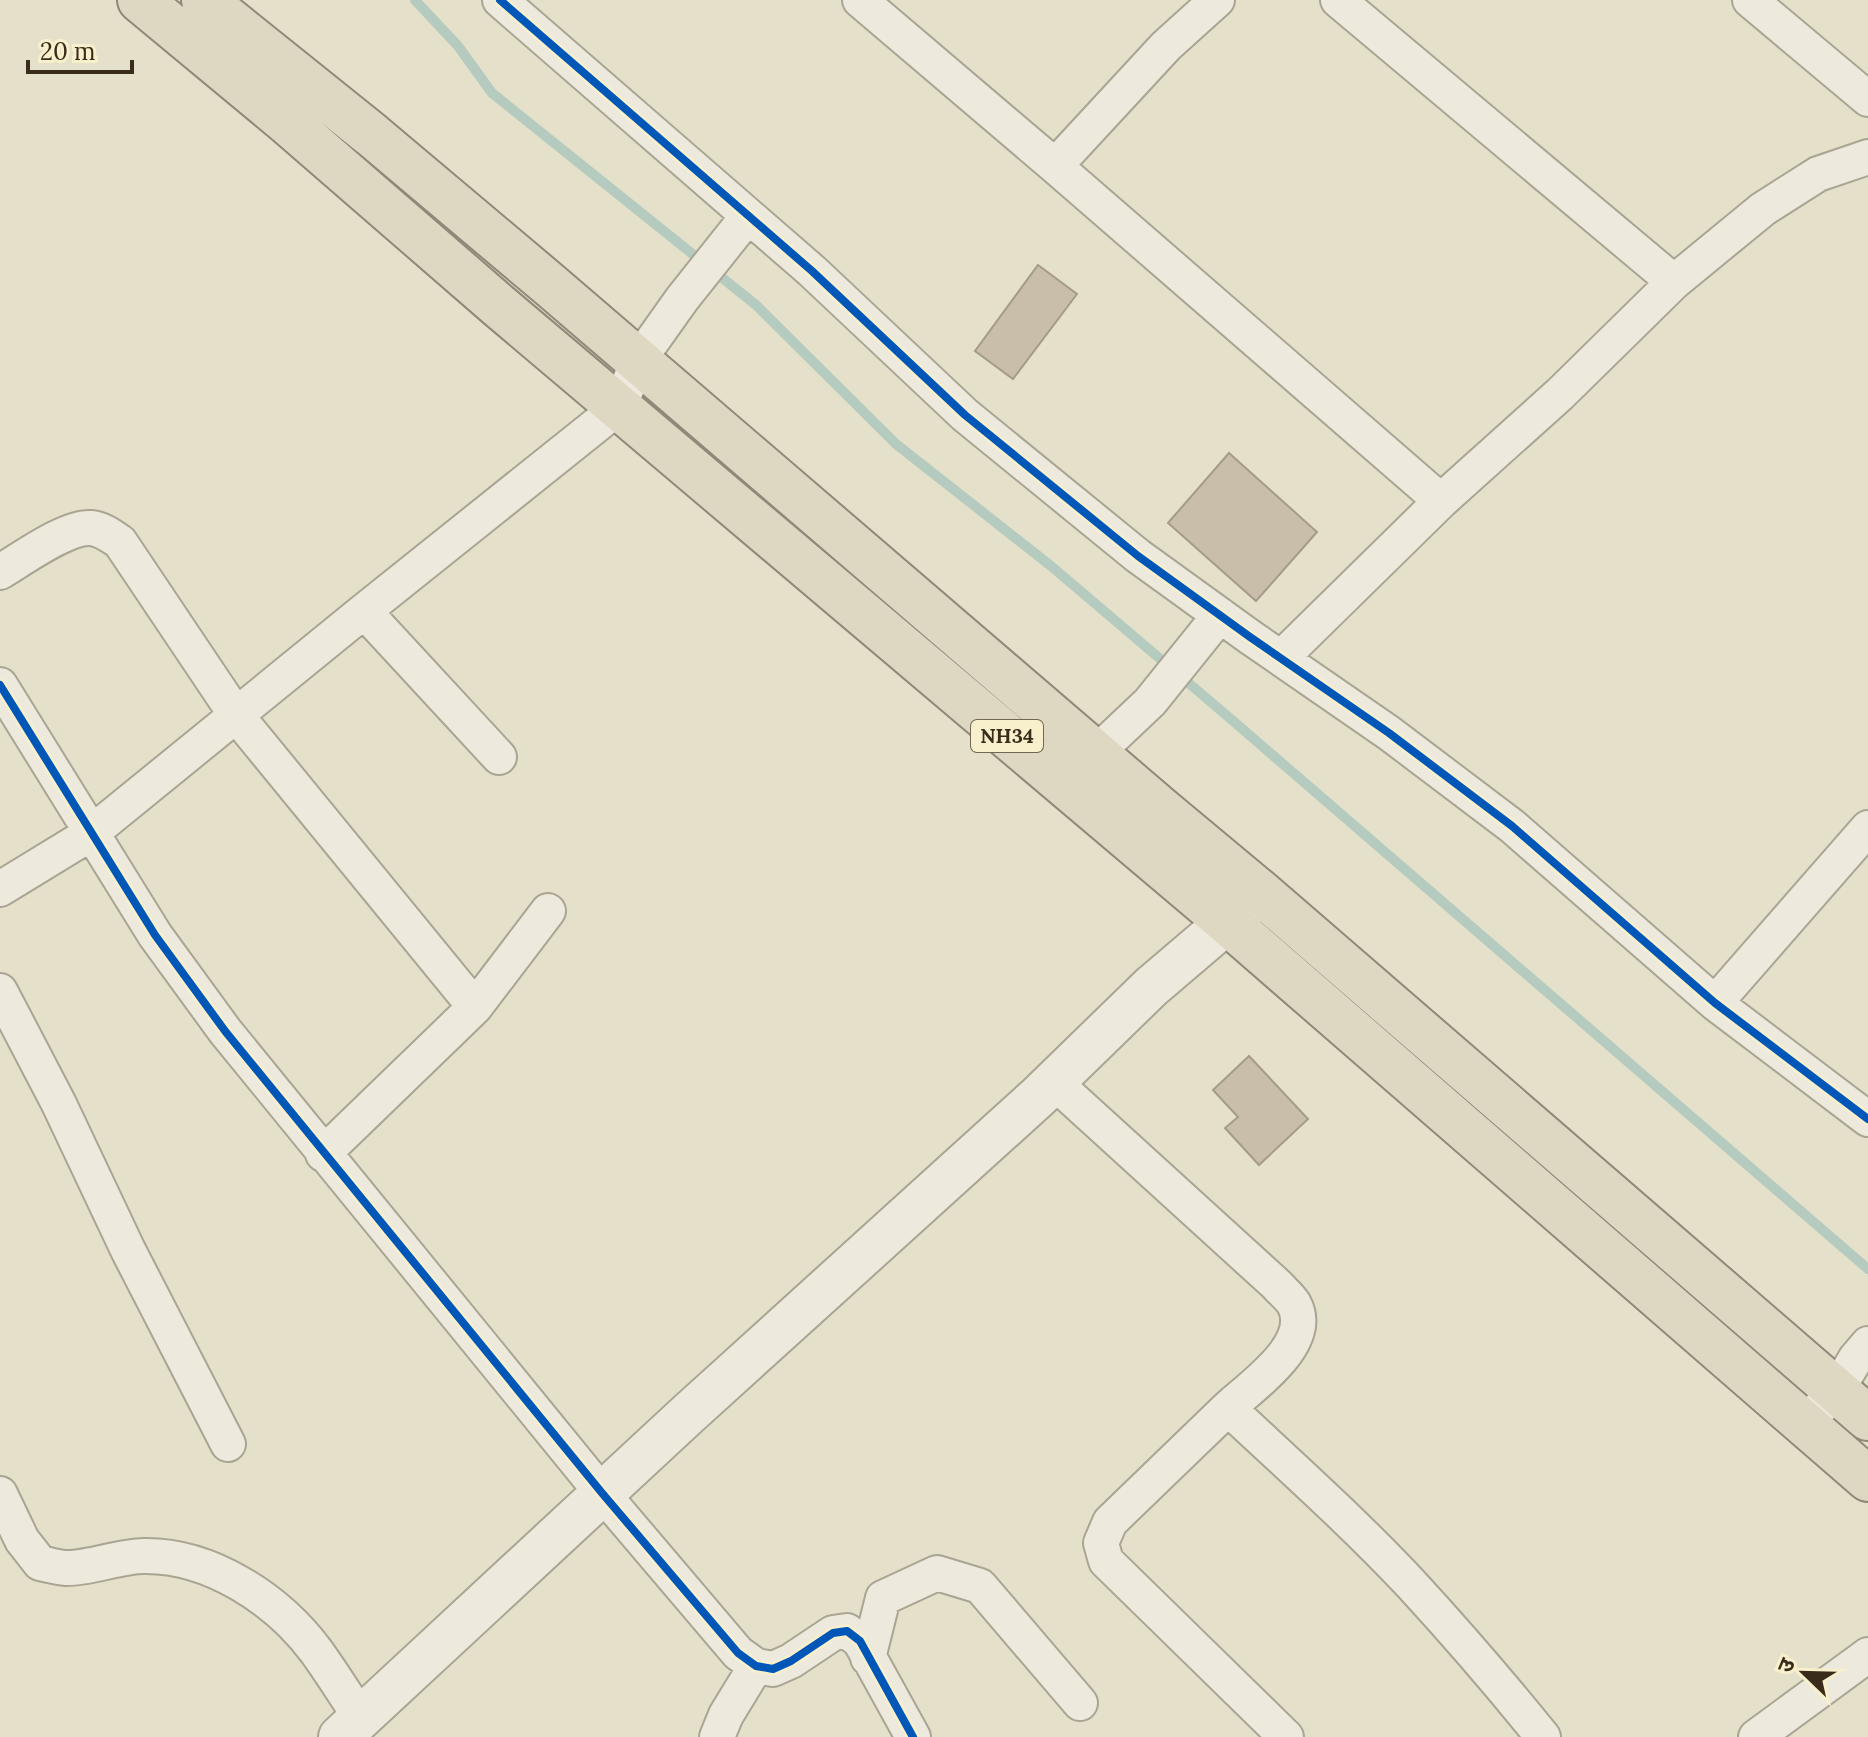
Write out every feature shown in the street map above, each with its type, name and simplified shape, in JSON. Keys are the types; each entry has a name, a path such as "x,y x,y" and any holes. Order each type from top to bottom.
{"highway":[{"name":"NH34","path":"140,0 1227,922 1868,1479"},
{"name":"NH34","path":"204,0 372,135 1159,808 1857,1378"}],"street":[{"path":"501,0 812,271 965,415 1138,556 1389,733 1512,826 1715,1003 1868,1119"},
{"path":"860,0 1441,501"},
{"path":"1055,166 1166,46 1217,0"},
{"path":"1750,0 1868,99"},
{"path":"1355,4 1674,282"},
{"path":"1281,658 1441,501 1560,394 1674,282 1763,209 1818,174 1868,157"},
{"path":"0,889 90,834 619,407 638,361 682,299 748,216"},
{"path":"0,572 69,531 90,528 105,532 120,542 236,715 475,1007"},
{"path":"364,611 499,757"},
{"path":"1096,753 1150,702 1220,615"},
{"path":"0,685 155,935 225,1031 602,1493 738,1653 756,1666 773,1669 791,1661 833,1633 847,1631 860,1641 913,1737"},
{"path":"1715,1003 1868,828"},
{"path":"0,1494 22,1540 40,1563 66,1568 143,1556 176,1558 217,1571 255,1593 287,1619 314,1649 350,1727 1054,1082 1151,987 1261,893"},
{"path":"323,1154 475,1007 548,911"},
{"path":"0,991 228,1444"},
{"path":"1054,1082 1277,1285 1295,1305 1299,1326 1295,1340 1283,1359 1110,1522 1101,1543 1106,1561 1286,1737"},
{"path":"1804,1424 1857,1378"},
{"path":"1228,1408 1410,1584 1543,1737"},
{"path":"868,1658 883,1598 937,1573 980,1586 1080,1703"},
{"path":"1756,1737 1868,1655"},
{"path":"717,1737 726,1715 756,1666"}],"building":[{"path":"1038,265 1077,294 1013,379 975,351"},
{"path":"1229,453 1317,532 1256,601 1168,523"},
{"path":"1249,1056 1308,1119 1259,1165 1225,1128 1238,1117 1213,1090"}],"waterway":[{"path":"415,0 458,46 492,93 756,305 896,444 1051,566 1868,1269"}],"cycle path":[{"path":"500,0 812,271 965,415 1138,556 1389,733 1512,826 1715,1003 1868,1119"},
{"path":"0,685 155,935 225,1031 602,1493 738,1653 756,1666 773,1669 791,1661 833,1633 847,1631 860,1641 913,1737"}]}
